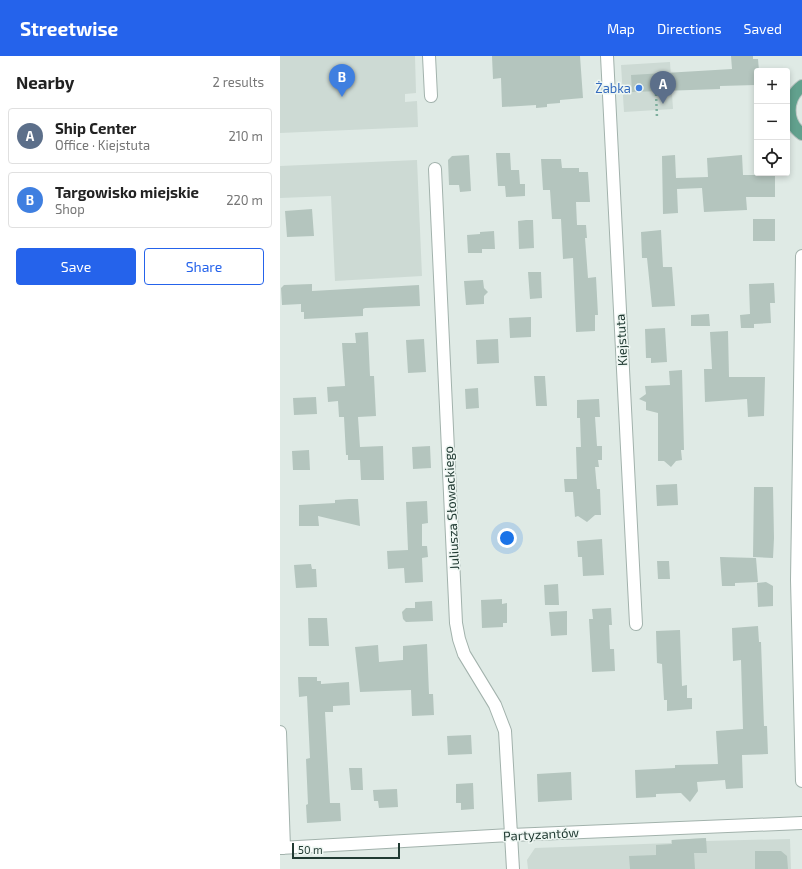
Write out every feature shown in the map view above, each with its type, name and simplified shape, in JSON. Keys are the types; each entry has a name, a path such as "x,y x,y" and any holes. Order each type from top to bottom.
{"main road":[{"path":"802,86 793,95 790,112 795,126 802,134"}],"street":[{"path":"429,56 431,96"},
{"name":"Kiejstuta","path":"607,56 636,624"},
{"name":"Juliusza Słowackiego","path":"435,169 456,623 464,654 495,705 505,731 513,869"},
{"path":"802,256 797,580 802,781"},
{"path":"280,732 282,848"},
{"name":"Partyzantów","path":"282,848 511,835 802,823"}],"path":[{"path":"656,94 657,118"}],"shaded area":[{"path":"280,56 415,56 416,93 405,94 405,102 417,101 418,127 280,133"},
{"path":"670,62 673,109 624,112 621,65"},
{"path":"417,160 422,276 335,281 331,196 280,198 280,166"},
{"path":"706,838 706,841 790,839 791,869 528,869 527,860 535,848 671,843 671,840"}],"building":[{"path":"492,56 580,56 583,98 560,100 560,103 547,104 547,107 536,108 536,105 502,107 501,78 493,79"},
{"path":"731,56 753,56 753,59 758,59 759,68 754,68 754,85 720,86 720,89 632,92 631,75 732,69"},
{"path":"496,153 510,153 511,170 519,170 520,184 525,184 525,196 506,197 505,186 498,186"},
{"path":"469,155 471,191 460,192 459,185 449,185 448,160 452,156"},
{"path":"675,155 676,178 708,177 707,158 742,155 743,175 775,176 775,197 746,197 747,210 704,212 702,188 677,189 678,213 663,214 662,156"},
{"path":"541,159 561,159 562,168 579,168 579,172 588,172 590,202 576,202 577,225 586,225 587,238 585,238 588,278 596,277 598,315 595,315 595,331 576,332 573,258 563,259 561,219 552,219 550,190 543,190"},
{"path":"312,209 314,236 287,237 285,211"},
{"path":"753,219 775,219 775,241 753,241"},
{"path":"533,220 534,248 519,249 518,221"},
{"path":"661,230 663,267 672,267 675,306 652,307 647,258 642,258 641,232"},
{"path":"494,231 495,249 482,249 482,253 468,253 467,235"},
{"path":"528,272 541,272 542,298 530,299"},
{"path":"483,280 484,288 488,292 484,296 484,304 466,305 464,281"},
{"path":"774,283 775,303 770,303 771,323 754,324 754,328 741,328 740,315 750,314 749,284"},
{"path":"312,284 312,291 419,285 420,306 365,308 363,309 363,316 304,319 304,312 301,312 301,304 282,305 281,288 284,285"},
{"path":"709,314 710,326 691,326 691,315"},
{"path":"531,317 531,337 510,338 509,318"},
{"path":"665,328 667,362 651,363 651,358 646,358 645,329"},
{"path":"728,331 729,377 765,377 764,416 748,417 747,399 705,402 704,369 712,369 710,332"},
{"path":"368,332 370,376 374,376 376,416 358,417 360,447 383,446 384,480 361,480 360,460 348,460 348,455 346,455 344,417 339,417 338,401 328,402 327,387 345,386 342,343 356,343 355,333"},
{"path":"424,339 426,372 408,373 406,340"},
{"path":"498,339 499,363 477,364 476,340"},
{"path":"682,370 684,450 681,450 682,460 676,461 671,467 664,461 658,461 658,413 646,410 646,402 639,399 646,394 645,386 670,385 669,371"},
{"path":"534,376 545,376 547,406 536,406"},
{"path":"478,388 479,408 466,409 465,389"},
{"path":"316,397 317,414 294,415 293,398"},
{"path":"599,399 600,417 595,417 597,446 602,446 602,460 598,460 599,467 595,467 597,489 600,489 601,515 595,515 587,522 578,516 575,517 573,492 565,492 564,479 577,479 576,447 581,447 580,418 577,418 577,400"},
{"path":"430,446 431,468 413,469 412,447"},
{"path":"309,450 310,470 293,470 292,451"},
{"path":"677,484 678,505 657,506 656,485"},
{"path":"754,487 773,487 773,558 753,557"},
{"path":"358,499 360,526 318,516 319,526 299,526 299,505 335,503 335,500"},
{"path":"427,501 428,523 422,524 422,546 427,546 428,557 422,558 423,582 405,583 404,568 388,569 387,551 408,550 406,502"},
{"path":"602,539 604,575 583,576 582,557 578,557 577,541"},
{"path":"720,557 756,558 758,582 735,583 735,586 722,586"},
{"path":"657,561 669,561 670,579 658,579"},
{"path":"311,564 312,569 316,569 317,587 296,588 294,565"},
{"path":"766,582 773,586 773,606 758,607 757,583"},
{"path":"558,584 559,605 545,605 544,585"},
{"path":"502,599 502,604 507,603 507,623 503,623 503,627 482,628 481,600"},
{"path":"432,601 433,621 406,622 403,619 402,612 406,608 415,608 415,602"},
{"path":"611,608 612,625 609,625 610,649 614,649 615,671 592,672 589,619 593,619 592,609"},
{"path":"567,611 567,635 551,636 549,612"},
{"path":"308,618 327,618 329,646 309,646"},
{"path":"758,626 759,642 761,642 764,726 767,726 768,754 742,755 743,788 726,789 725,780 697,782 698,791 690,802 681,793 656,794 656,797 636,798 635,770 675,768 675,765 718,764 716,731 743,729 741,660 733,661 732,628"},
{"path":"680,630 682,686 687,685 687,698 692,698 692,709 667,711 667,700 664,700 662,664 657,663 656,631"},
{"path":"427,644 429,694 433,694 434,715 412,716 411,690 360,692 355,647 378,645 379,662 403,660 403,646"},
{"path":"298,677 317,677 317,681 321,681 321,684 349,682 350,705 333,706 333,712 325,712 330,803 340,803 341,821 307,823 306,805 308,804 306,759 310,758 307,696 299,697"},
{"path":"471,735 472,754 448,755 447,736"},
{"path":"349,768 362,768 363,790 351,790"},
{"path":"571,772 572,800 538,802 537,774"},
{"path":"473,783 474,809 461,810 461,803 456,803 456,784"},
{"path":"397,789 398,807 379,808 378,801 374,801 373,790"},
{"path":"706,838 707,853 694,853 695,869 630,869 629,856 656,855 656,845 672,844 672,840"},
{"path":"755,851 781,851 787,856 788,869 755,869"}],"place":[{"name":"Żabka","path":"639,88"},
{"name":"Targowisko miejskie","path":"342,97"},
{"name":"Ship Center","path":"663,104"}]}
